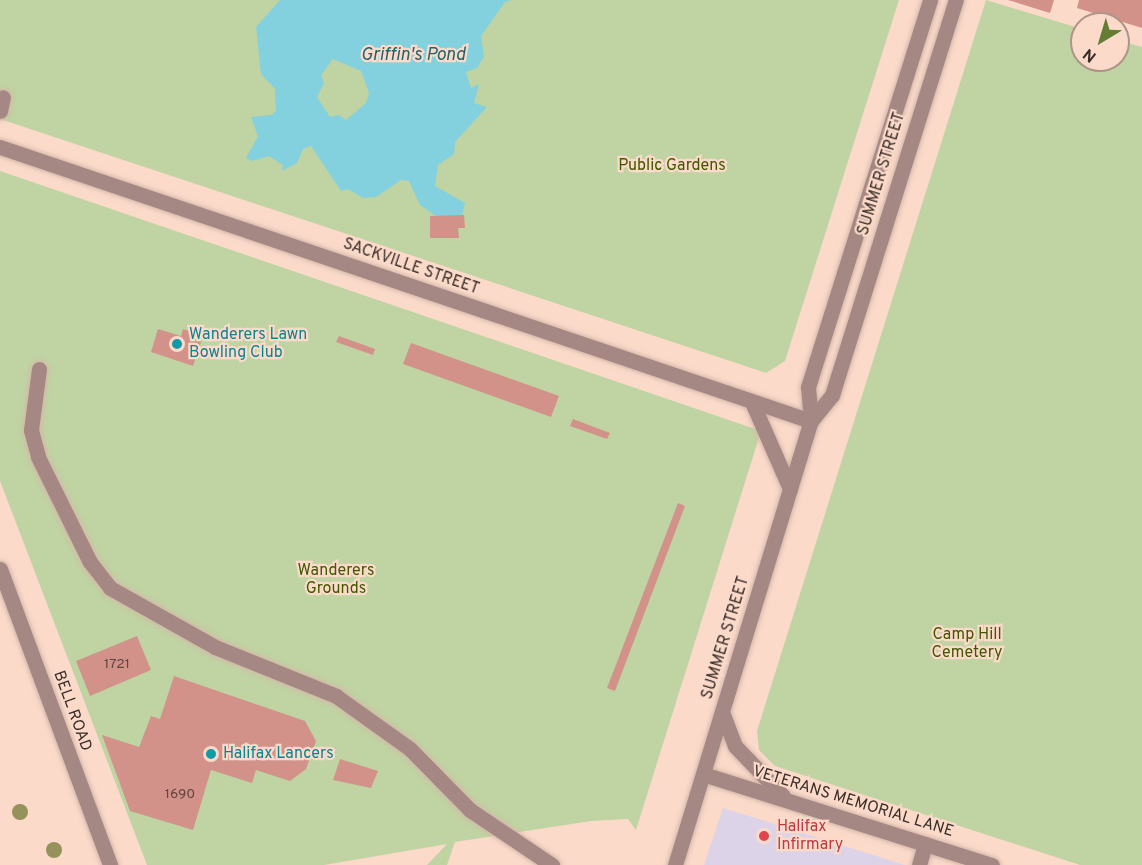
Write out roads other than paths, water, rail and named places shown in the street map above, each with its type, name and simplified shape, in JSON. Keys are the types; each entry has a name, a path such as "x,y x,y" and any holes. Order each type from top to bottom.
{"street":[{"name":"SUMMER STREET","path":"811,421 808,387 930,0"},
{"name":"SUMMER STREET","path":"675,865 811,421 832,395 956,0"},
{"name":"SACKVILLE STREET","path":"0,147 811,421"},
{"path":"39,369 31,430 38,457 90,562 110,588 215,647 336,696 410,749 470,810 552,865"},
{"path":"752,402 790,489"},
{"name":"BELL ROAD","path":"0,569 110,865"},
{"path":"722,712 735,746 751,768 787,801"},
{"name":"VETERANS MEMORIAL LANE","path":"703,774 925,844 946,858 992,865"},
{"path":"919,865 925,844"}],"water":[{"name":"Griffin's Pond","path":"280,0 512,0 505,2 481,36 484,57 477,68 466,72 471,88 479,84 474,103 487,107 455,142 454,154 438,165 435,186 465,203 462,216 439,218 420,205 409,181 401,180 376,197 363,198 348,189 341,191 311,146 303,149 297,163 282,171 283,165 269,156 252,161 246,158 258,136 251,117 272,115 276,110 275,89 261,74 256,27","holes":["333,59 361,71 369,93 366,103 346,120 339,115 330,117 317,97 324,83 321,75"]}],"place":[{"name":"Wanderers Lawn Bowling Club","path":"177,344"},
{"name":"Halifax Lancers","path":"211,754"},
{"name":"Halifax Infirmary","path":"764,836"}],"park label":[{"name":"Public Gardens","path":"672,166"},
{"name":"Wanderers Grounds","path":"336,580"},
{"name":"Camp Hill Cemetery","path":"967,644"}]}
